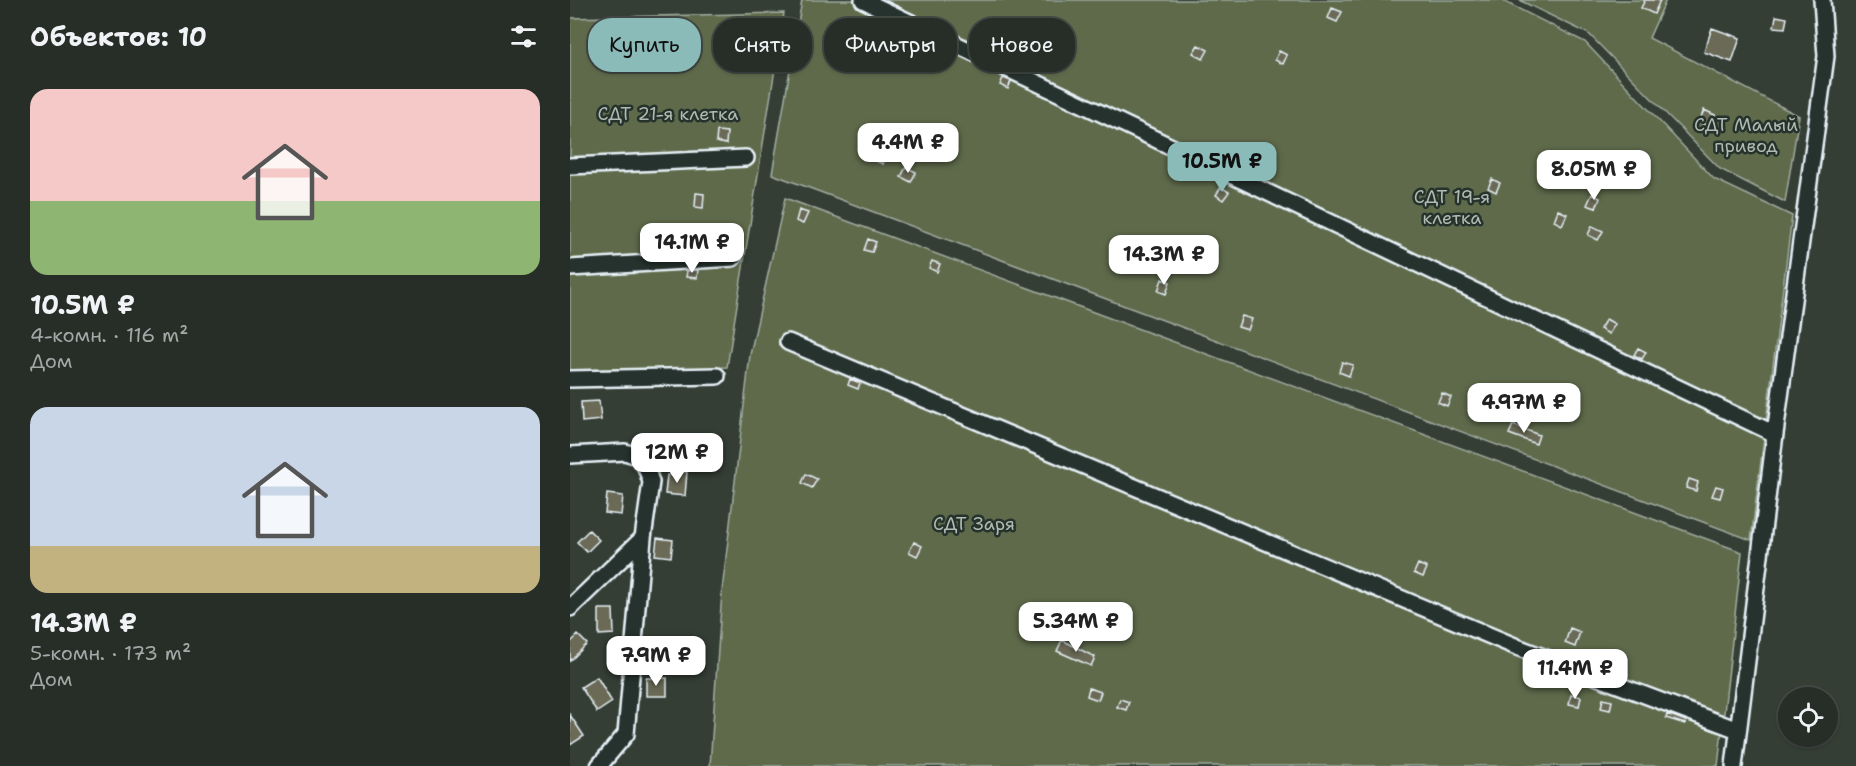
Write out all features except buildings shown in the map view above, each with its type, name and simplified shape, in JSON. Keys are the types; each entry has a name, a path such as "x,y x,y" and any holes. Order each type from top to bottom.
{"street":[{"path":"863,0 1775,434"},
{"path":"1734,766 1775,434 1826,56 1822,0"},
{"path":"570,166 746,158"},
{"path":"570,268 733,258"},
{"path":"788,342 1518,647 1738,730"},
{"path":"570,379 717,376"},
{"path":"570,455 625,452 637,456 646,467 651,482 643,538 626,734 599,766"},
{"path":"570,608 643,538"}],"green space":[{"name":"СДТ 19-я клетка","path":"802,0 1501,0 1585,42 1714,179 1792,216 1751,540 772,174 790,72 812,72 812,18 799,18"},
{"name":"СДТ Малый привод","path":"1519,0 1666,0 1649,38 1799,116 1785,202 1720,169 1589,34"},
{"name":"СДТ 21-я клетка","path":"784,13 783,18 713,18 713,72 774,72 727,367 570,374 570,18"},
{"name":"СДТ Заря","path":"785,198 1742,552 1718,766 710,766 722,591 750,355"}]}
